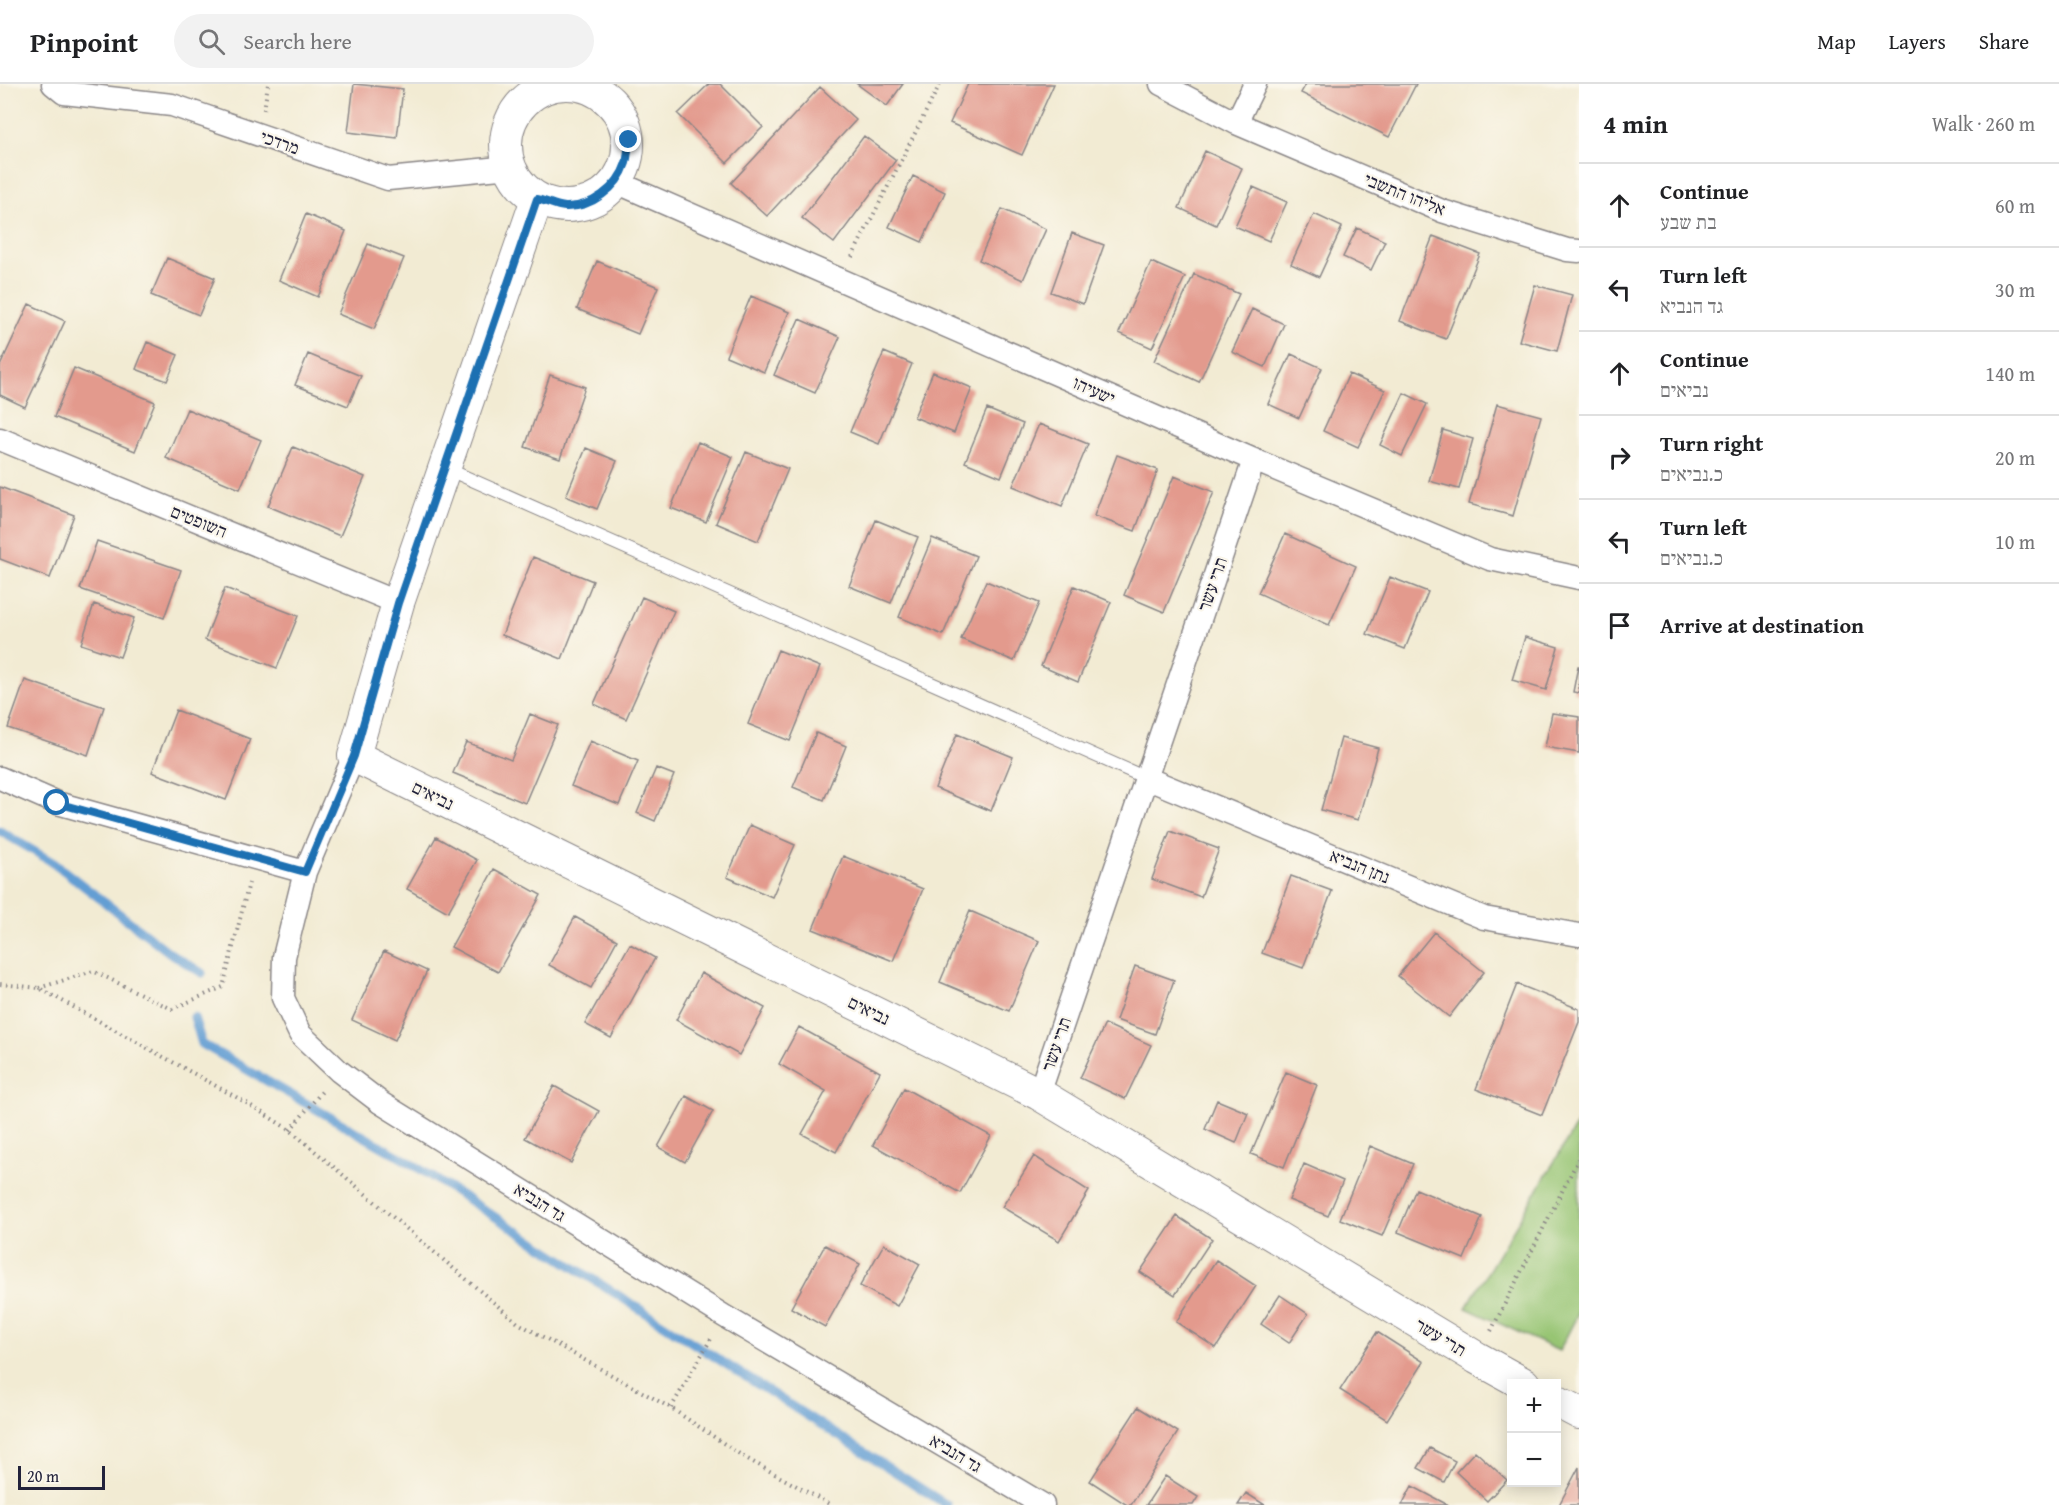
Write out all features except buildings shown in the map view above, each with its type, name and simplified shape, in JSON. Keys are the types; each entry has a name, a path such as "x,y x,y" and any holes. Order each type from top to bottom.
{"street":[{"name":"מרדכי","path":"53,84 64,93 172,105 388,179 510,167"},
{"path":"552,84 580,84 600,92 612,102 624,119 629,140 626,163 616,182 605,193 586,203 565,207 537,199 521,186 510,167 507,155 507,133 514,113 528,97 552,84"},
{"name":"אליהו התשבי","path":"1161,84 1236,123 1442,210 1567,250 1579,250"},
{"path":"1236,123 1255,84"},
{"name":"ישעיהו","path":"616,182 1254,460 1490,559 1579,578"},
{"path":"354,756 398,603 537,199"},
{"name":"השופטים","path":"0,439 398,603"},
{"name":"תרי עשר","path":"1254,460 1040,1094 1477,1358 1516,1379"},
{"name":"גד הנביא","path":"354,756 305,872 284,957 283,998 300,1034 339,1071 381,1103 724,1316 1043,1505"},
{"name":"נביאים","path":"354,756 1040,1094"},
{"path":"0,778 57,803 305,872"},
{"name":"נתן הנביא","path":"1146,778 1484,918 1579,935"},
{"path":"1561,1403 1579,1413"}],"lane":[{"path":"445,468 1146,778"}],"path":[{"path":"840,280 940,84"},
{"path":"39,988 93,971 172,1009 224,987 255,858"},
{"path":"0,984 39,988 245,1102 290,1130 518,1323 671,1408 744,1457 831,1505"},
{"path":"290,1130 339,1071"},
{"path":"1477,1358 1579,1158"},
{"path":"671,1408 724,1316"}],"green space":[{"path":"1577,1124 1579,1125 1579,1312 1559,1351 1466,1308"}],"waterway":[{"path":"0,831 54,863 170,953 202,973"},
{"path":"194,1017 202,1044 409,1162 947,1505"}],"route":[{"path":"57,803 305,872 354,756 398,603 537,199 565,207 586,203 605,193 616,182 626,163 629,140"}]}
